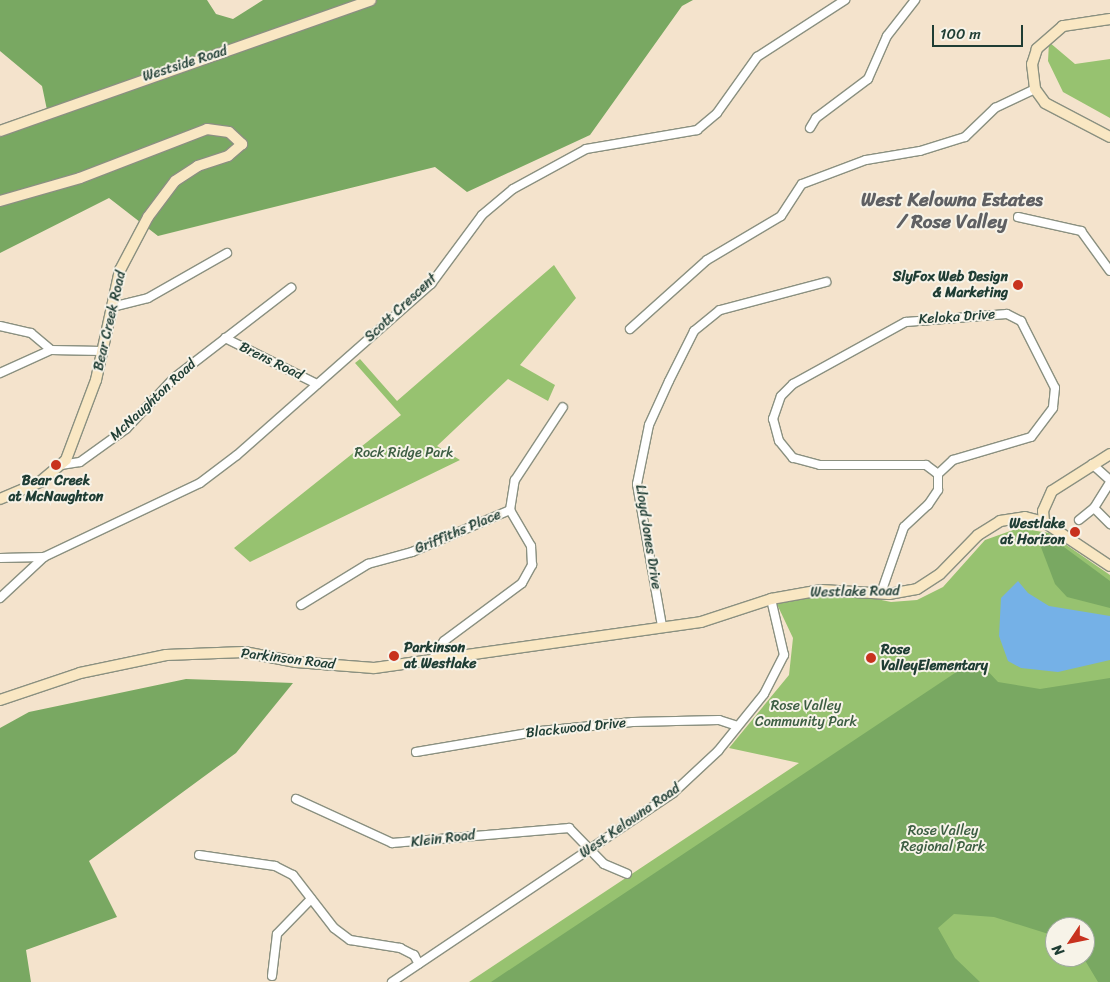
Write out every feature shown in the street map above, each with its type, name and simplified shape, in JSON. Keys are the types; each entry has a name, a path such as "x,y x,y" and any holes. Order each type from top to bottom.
{"street":[{"name":"Westside Road","path":"0,131 371,0"},
{"name":"Scott Crescent","path":"0,598 44,557 200,483 431,284 495,202 586,149 697,130 717,113 758,57 845,0"},
{"path":"810,128 816,118 868,79 887,36 915,0"},
{"path":"1110,19 1063,26 1048,37 1032,64 1034,89 1045,103 1110,137"},
{"path":"630,330 708,260 781,216 802,184 866,160 920,151 965,137 995,108 1034,89"},
{"name":"Bear Creek Road","path":"0,201 80,178 207,130 240,138 239,149 198,166 164,194 120,270 102,351 82,420 66,460 40,482 0,499"},
{"path":"1018,217 1081,232 1110,271"},
{"path":"112,307 148,298 227,253"},
{"name":"Lloyd Jones Drive","path":"662,626 637,484 649,425 669,381 694,331 720,310 826,282"},
{"name":"McNaughton Road","path":"59,466 80,462 126,429 174,378 291,288"},
{"name":"Keloka Drive","path":"1007,314 1021,321 1042,356 1055,388 1054,408 1031,438 953,460 938,474 926,465 820,465 793,458 779,441 773,419 781,396 793,384 906,322 1007,314"},
{"path":"0,326 31,334 51,350"},
{"name":"Brens Road","path":"225,338 317,384"},
{"path":"0,373 51,350 102,351"},
{"name":"Griffiths Place","path":"301,605 368,564 412,552 510,510 515,480 563,407"},
{"path":"1044,522 1043,511 1052,491 1110,454"},
{"path":"1079,520 1094,508 1110,481 1092,464"},
{"path":"881,593 904,527 928,505 938,490 938,474"},
{"path":"1094,508 1110,524"},
{"path":"432,660 444,641 522,583 532,565 531,546 510,510"},
{"name":"Westlake Road","path":"771,599 821,590 881,593 928,584 978,535 1000,521 1025,517 1044,522 1110,566"},
{"path":"0,558 44,557"},
{"name":"Parkinson Road","path":"0,700 80,673 166,655 244,652 296,662 374,668 701,622 771,599"},
{"name":"West Kelowna Road","path":"392,982 673,793 737,726 777,674 784,655 771,599"},
{"name":"Blackwood Drive","path":"416,752 438,752 540,731 633,722 719,720 737,726"},
{"name":"Klein Road","path":"296,799 392,842 556,826 569,828 604,864 626,874"},
{"path":"199,855 275,866 293,875 311,899 350,940 400,948 414,955 419,964"},
{"path":"272,976 277,934 311,899"}],"green space":[{"path":"0,0 207,0 216,14 233,19 263,0 693,0 682,6 590,135 467,192 435,167 158,236 109,198 0,253 0,129 47,110 42,86 0,51"},
{"path":"1049,42 1075,64 1110,59 1110,118 1063,92 1048,61"},
{"name":"Rock Ridge Park","path":"554,265 576,298 520,365 555,385 548,401 508,379 437,446 460,460 250,562 234,548 401,415 355,363 360,359 397,401"},
{"name":"Rose Valley Regional Park","path":"1019,528 1049,533 1110,575 1110,982 469,982 799,763 729,748 789,675 793,638 775,600 853,594 891,602 917,600 943,587 985,540"},
{"path":"1045,533 1110,581 1110,608 1067,597 1055,584 1039,542"},
{"name":"Rose Valley Regional Park","path":"967,665 982,665 998,682 1040,689 1110,678 1110,982 1098,982 1089,967 1095,967 1095,917 1045,917 1045,933 994,917 954,914 938,928 955,958 980,982 491,982"},
{"path":"186,679 293,683 236,753 89,861 117,917 26,950 31,982 0,982 0,728 29,712"}],"water":[{"path":"1018,581 1028,593 1049,606 1110,616 1110,660 1058,672 1021,668 1008,661 999,636 1001,598"}],"place":[{"name":"SlyFox Web Design & Marketing","path":"1018,285"},
{"name":"Bear Creek at McNaughton","path":"56,465"},
{"name":"Westlake at Horizon","path":"1075,532"},
{"name":"Parkinson at Westlake","path":"394,656"},
{"name":"Rose ValleyElementary","path":"871,658"}],"district":[{"name":"West Kelowna Estates / Rose Valley","path":"952,211"}],"park label":[{"name":"Rose Valley Community Park","path":"806,714"}]}
